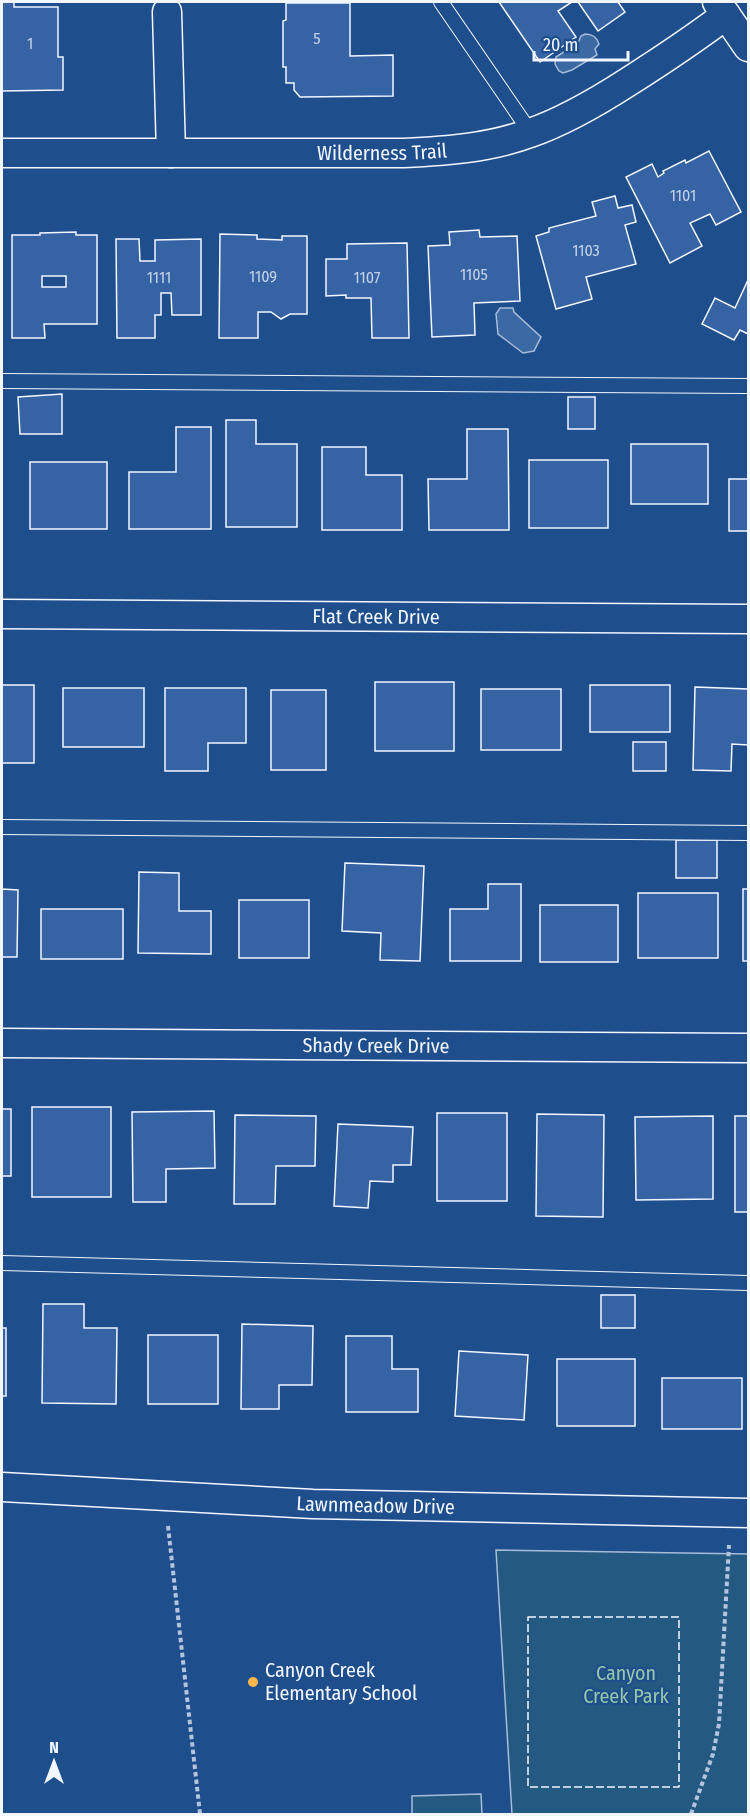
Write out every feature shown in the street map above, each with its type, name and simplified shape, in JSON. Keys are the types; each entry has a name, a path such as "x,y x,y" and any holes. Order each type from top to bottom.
{"street":[{"name":"Wilderness Trail","path":"2,153 404,153 445,151 481,145 531,133 596,102 682,48 721,8"},
{"path":"721,8 748,47"},
{"path":"167,12 171,153"},
{"name":"Flat Creek Drive","path":"2,614 748,619"},
{"name":"Shady Creek Drive","path":"2,1043 748,1048"},
{"name":"Lawnmeadow Drive","path":"2,1487 313,1504 748,1513"}],"lane":[{"path":"441,2 531,133"},
{"path":"2,381 748,386"},
{"path":"2,827 748,832"},
{"path":"2,1263 748,1283"}],"path":[{"path":"168,1525 200,1815"},
{"path":"691,1815 713,1754 719,1724 729,1545"}],"green space":[{"name":"Canyon Creek Park","path":"496,1550 748,1554 748,1814 512,1814"},
{"path":"481,1794 482,1814 412,1814 412,1796"}],"shaded area":[{"path":"585,34 597,39 599,44 595,49 597,55 572,70 563,73 559,71 555,64 556,57 578,43 581,36"},
{"path":"500,308 513,308 514,312 541,337 534,351 523,353 498,334 496,314"}],"building":[{"path":"2,2 14,2 14,7 58,7 58,57 63,57 63,90 2,91"},
{"path":"499,2 572,2 558,11 576,37 540,62"},
{"path":"578,2 618,2 625,12 598,31"},
{"path":"286,3 350,3 350,56 393,55 393,96 300,97 294,90 294,83 286,83 286,67 283,67 283,21 286,20"},
{"path":"709,151 741,212 716,225 710,214 690,223 702,246 670,263 626,177 652,164 658,177 664,173 663,171 685,160 686,163"},
{"path":"615,196 618,208 632,205 636,222 625,225 636,264 586,277 592,299 556,309 536,236 549,232 549,228 596,216 592,202"},
{"path":"479,230 480,237 517,236 520,301 474,303 475,335 432,337 428,246 450,245 449,232"},
{"path":"76,232 76,235 97,235 97,324 44,324 45,338 12,338 12,235 40,235 40,233","holes":["42,276 66,276 66,287 42,287"]},
{"path":"220,234 257,235 257,239 282,240 282,236 307,236 307,314 290,314 281,319 271,312 258,312 258,338 219,338"},
{"path":"116,239 139,239 140,261 155,261 155,240 201,239 201,315 172,315 171,293 161,293 161,315 155,315 155,338 117,338"},
{"path":"407,243 409,338 372,338 371,298 346,298 346,295 326,296 326,259 347,259 347,244"},
{"path":"748,280 748,334 740,330 734,340 702,324 715,298 735,308"},
{"path":"62,394 62,434 20,434 18,397"},
{"path":"568,397 595,397 595,429 568,429"},
{"path":"226,420 256,420 256,444 297,444 297,527 226,527"},
{"path":"176,427 211,427 211,529 129,529 129,472 176,472"},
{"path":"467,429 508,429 509,530 429,530 428,479 467,479"},
{"path":"631,444 708,444 708,504 631,504"},
{"path":"322,447 366,447 366,475 402,475 402,530 322,530"},
{"path":"529,460 608,460 608,528 529,528"},
{"path":"30,462 107,462 107,529 30,529"},
{"path":"729,479 748,479 748,531 729,531"},
{"path":"375,682 454,682 454,751 375,751"},
{"path":"2,685 34,685 34,763 2,763"},
{"path":"590,685 670,685 670,732 590,732"},
{"path":"695,687 748,689 748,745 732,744 731,771 693,770"},
{"path":"63,688 144,688 144,747 63,747"},
{"path":"165,688 246,688 246,743 208,743 208,771 165,771"},
{"path":"481,689 561,689 561,750 481,750"},
{"path":"271,690 326,690 326,770 271,770"},
{"path":"633,742 666,742 666,771 633,771"},
{"path":"676,840 717,840 717,878 676,878"},
{"path":"345,863 424,866 420,961 380,960 381,933 342,931"},
{"path":"139,872 179,873 179,911 211,911 211,954 138,953"},
{"path":"488,884 521,884 521,961 450,961 450,909 488,909"},
{"path":"2,889 18,890 17,957 2,957"},
{"path":"743,889 748,889 748,961 743,961"},
{"path":"638,893 718,893 718,958 638,958"},
{"path":"239,900 309,900 309,958 239,958"},
{"path":"540,905 618,905 618,962 540,962"},
{"path":"41,909 123,909 123,959 41,959"},
{"path":"32,1107 111,1107 111,1197 32,1197"},
{"path":"2,1109 11,1109 11,1176 2,1176"},
{"path":"214,1111 215,1168 166,1169 166,1202 133,1202 132,1112"},
{"path":"437,1113 507,1113 507,1201 437,1201"},
{"path":"537,1114 604,1115 603,1217 536,1216"},
{"path":"235,1115 316,1116 315,1166 276,1166 275,1204 234,1204"},
{"path":"713,1116 713,1199 636,1200 635,1117"},
{"path":"735,1116 748,1116 748,1212 735,1212"},
{"path":"338,1124 413,1127 411,1165 393,1165 393,1182 370,1181 368,1208 334,1206"},
{"path":"601,1295 635,1295 635,1328 601,1328"},
{"path":"43,1304 84,1304 84,1328 117,1328 116,1404 42,1403"},
{"path":"242,1324 313,1326 312,1385 279,1385 279,1409 241,1409"},
{"path":"2,1328 6,1328 6,1396 2,1396"},
{"path":"148,1335 218,1335 218,1404 148,1404"},
{"path":"346,1336 392,1336 392,1369 418,1369 418,1412 346,1412"},
{"path":"459,1351 528,1355 524,1420 455,1416"},
{"path":"557,1359 635,1359 635,1426 557,1426"},
{"path":"662,1378 742,1378 742,1429 662,1429"}],"fence":[{"path":"528,1617 679,1617 679,1787 528,1787 528,1617"}],"place":[{"name":"Canyon Creek Elementary School","path":"253,1682"}]}
